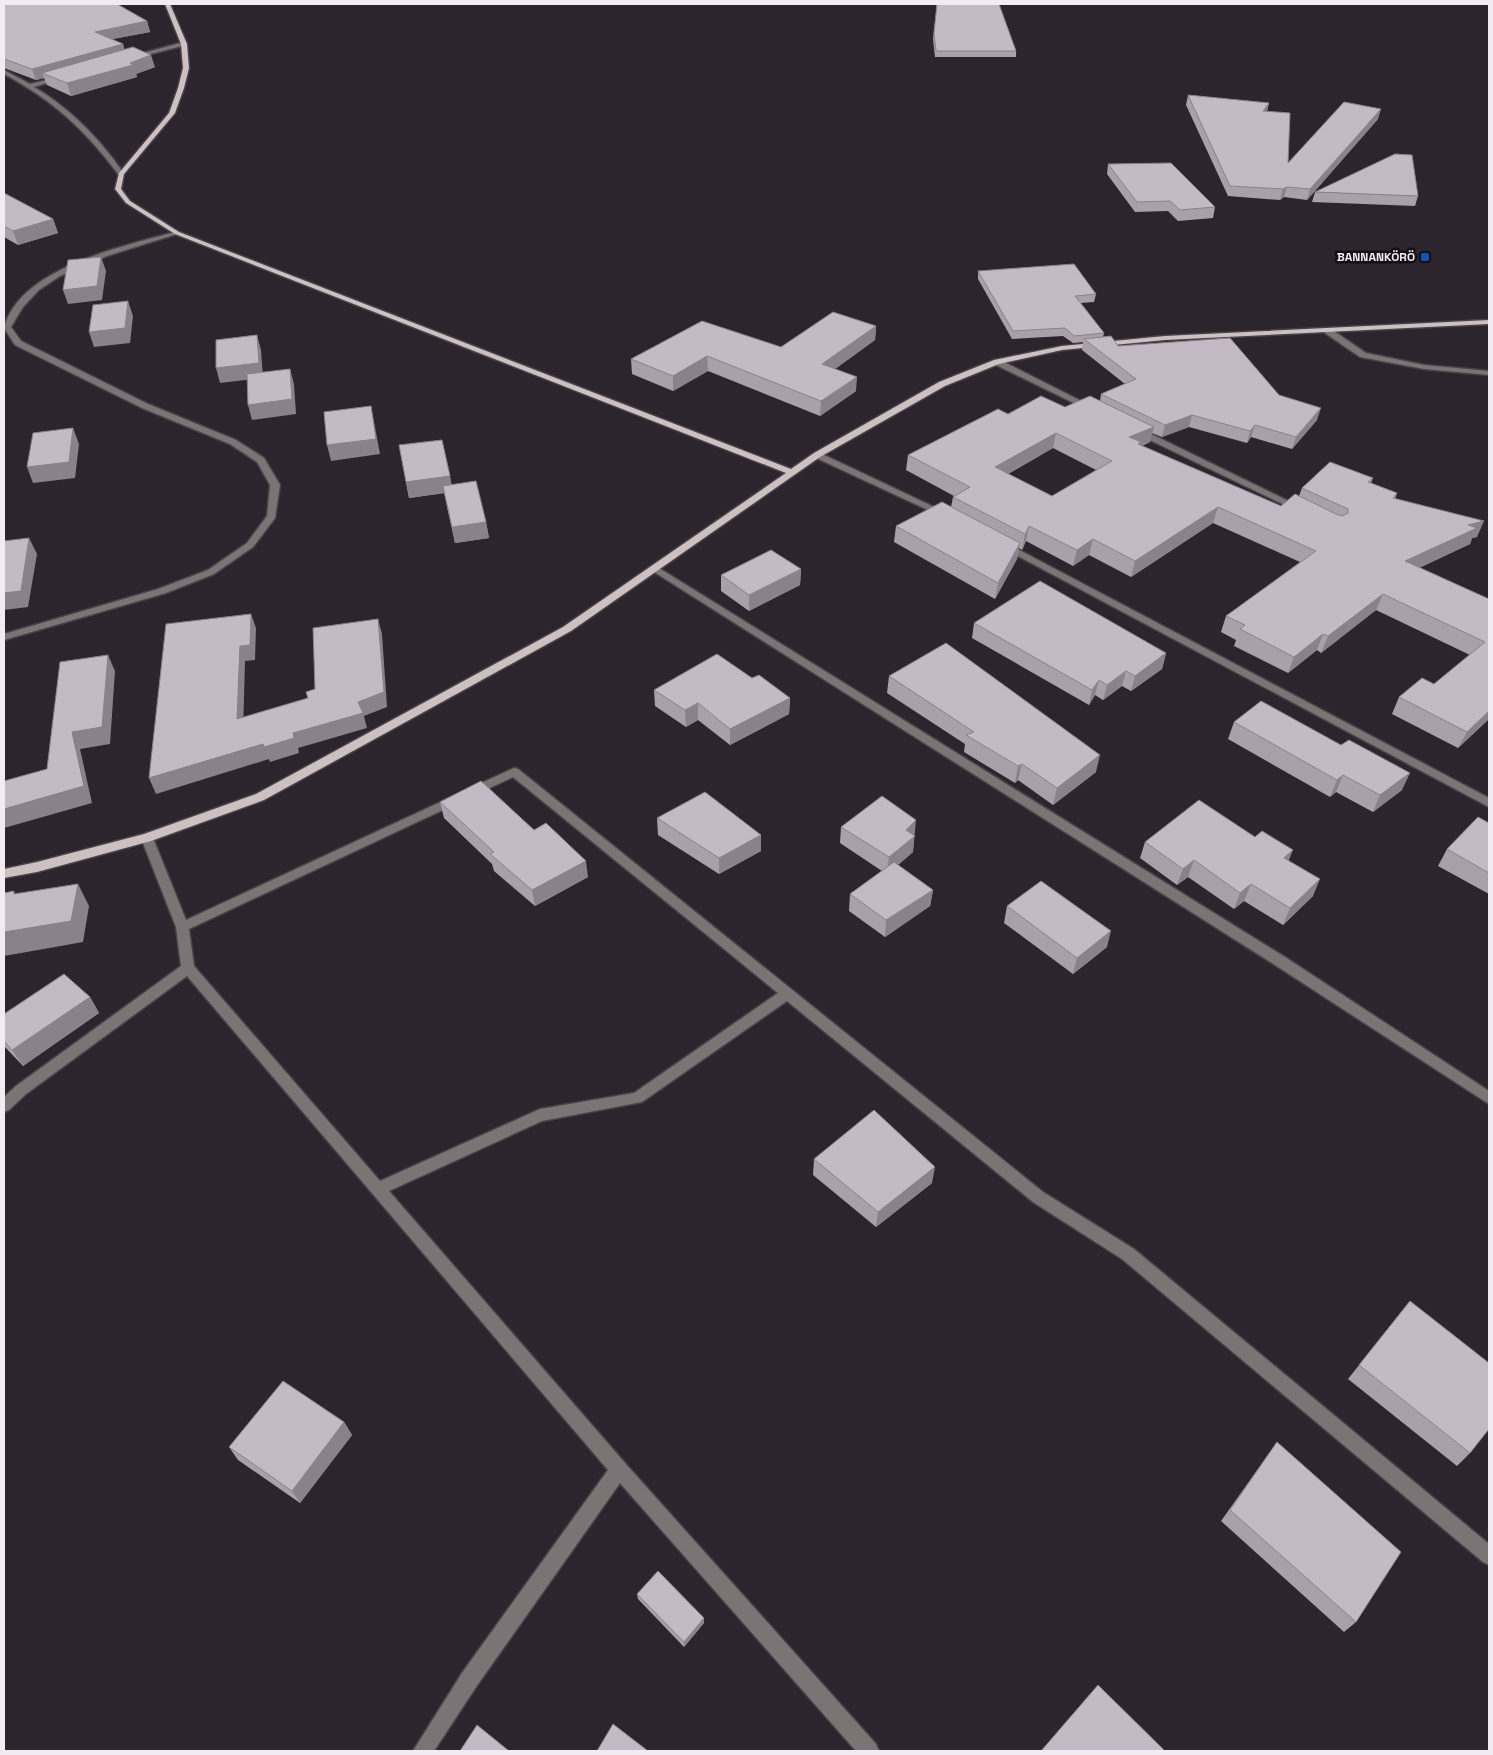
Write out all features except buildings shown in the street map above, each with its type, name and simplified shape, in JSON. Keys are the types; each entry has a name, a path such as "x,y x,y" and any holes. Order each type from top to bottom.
{"main road":[{"path":"167,4 184,44 186,68 172,113 121,174 118,189 128,202 177,233 792,472"},
{"path":"4,873 37,867 147,838 260,797 567,629 817,455 942,384 997,362 1062,348 1137,340 1489,322"}],"street":[{"path":"123,59 184,44"},
{"path":"4,72 48,96 81,123 121,174"},
{"path":"30,86 65,76"},
{"path":"4,637 162,591 211,572 250,545 272,516 275,485 261,460 233,442 145,406 18,342 5,327 13,312 34,289 53,275 78,264 177,233"},
{"path":"1328,331 1363,355 1424,367 1489,373"},
{"path":"997,362 1104,414"},
{"path":"1131,427 1309,514"},
{"path":"817,455 960,522"},
{"path":"996,541 1489,804"},
{"path":"654,568 1280,961 1489,1098"},
{"path":"182,927 514,772 1038,1197 1128,1254 1489,1556"},
{"path":"147,838 182,927 188,968 620,1470 869,1751"},
{"path":"4,1106 21,1090 188,968"},
{"path":"378,1189 540,1115 637,1098 787,994"},
{"path":"423,1751 469,1680 620,1470"}],"place":[{"name":"BANNANKÖRÖ","path":"1425,257"}]}
